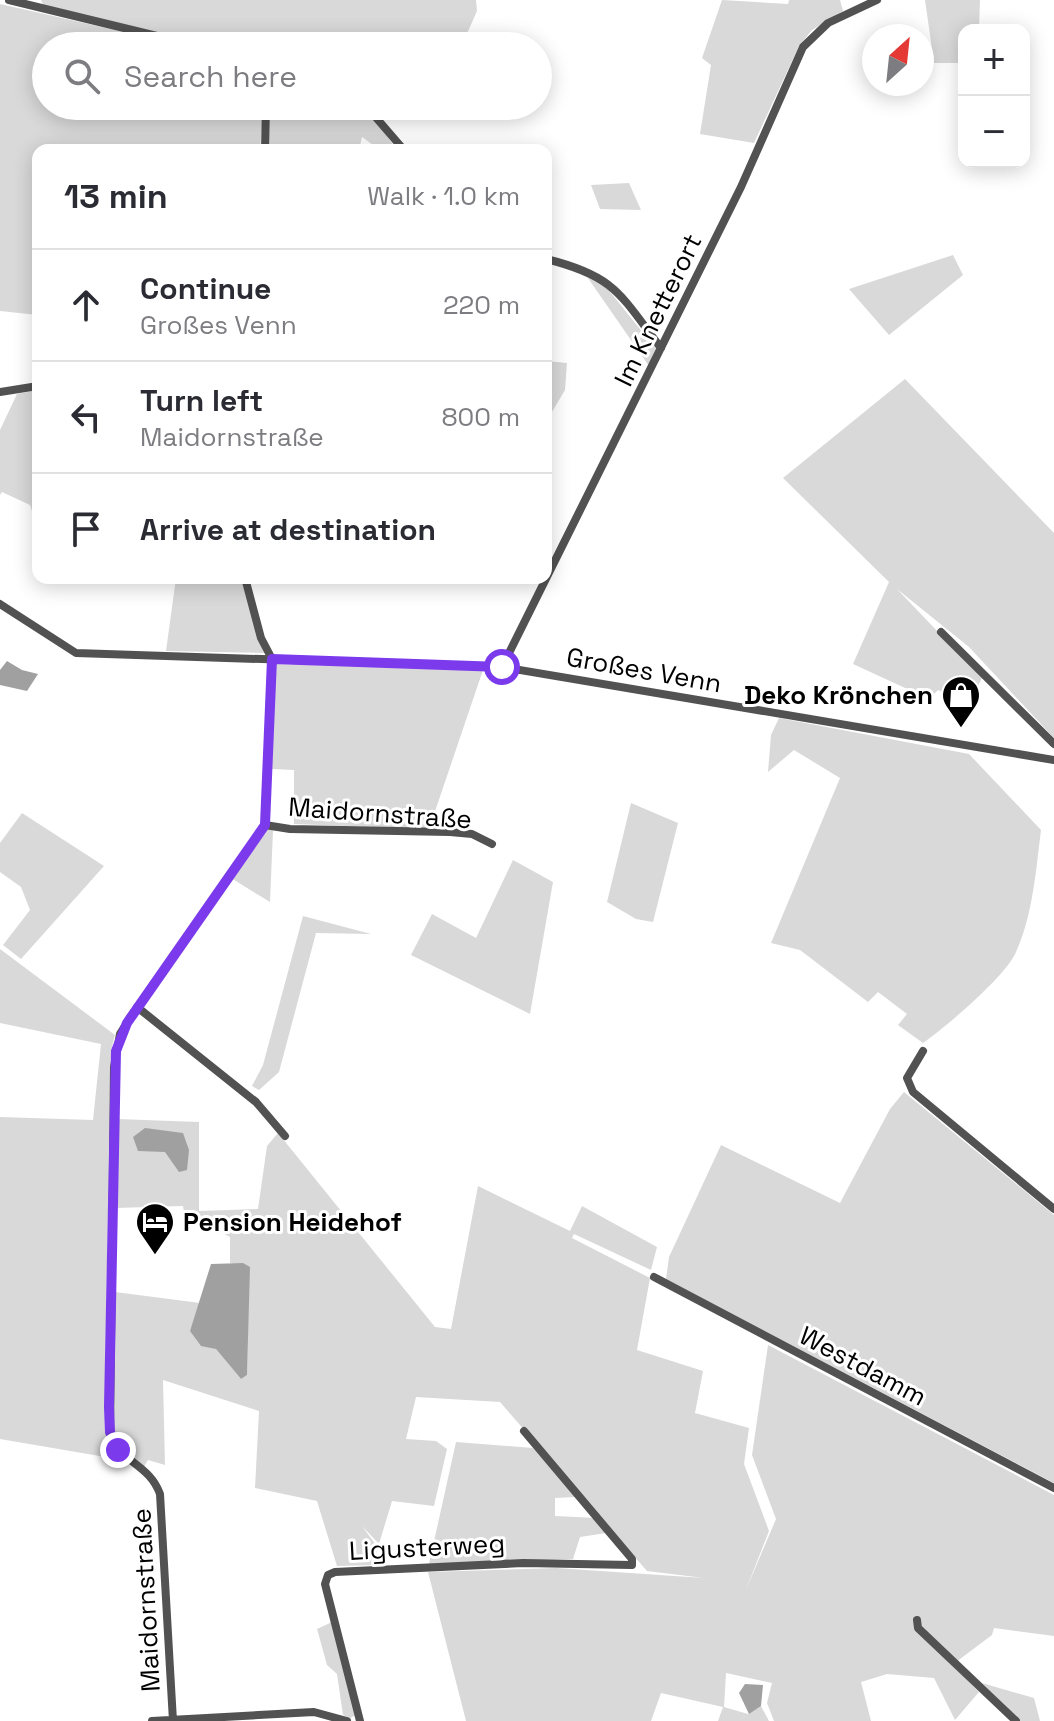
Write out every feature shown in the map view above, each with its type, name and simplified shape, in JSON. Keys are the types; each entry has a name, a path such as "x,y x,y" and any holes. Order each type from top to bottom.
{"street":[{"path":"9,0 35,3 145,32"},
{"name":"Im Knetterort","path":"552,567 761,146 803,47 828,23 877,0"},
{"path":"265,144 266,120"},
{"path":"378,120 399,144"},
{"path":"552,260 583,268 605,279 661,348"},
{"path":"0,392 32,387"},
{"path":"247,584 261,638 272,659"},
{"name":"Im Knetterort","path":"502,667 543,584"},
{"name":"Großes Venn","path":"0,604 76,653 502,667 1054,760"},
{"path":"941,632 1054,744"},
{"name":"Maidornstraße","path":"173,1720 160,1494 148,1471 118,1450 110,1432 114,1067 120,1034 265,825 272,659"},
{"name":"Maidornstraße","path":"265,825 290,829 450,832 472,834 492,844"},
{"path":"137,1007 256,1102 285,1136"},
{"path":"923,1051 907,1078 913,1092 1054,1209"},
{"name":"Westdamm","path":"654,1277 1054,1488"},
{"name":"Ligusterweg","path":"360,1721 325,1584 328,1575 335,1572 523,1563 632,1565 632,1559 524,1431"},
{"path":"917,1620 918,1628 1016,1721"},
{"path":"152,1721 314,1712 347,1721"}],"shaded area":[{"path":"41,0 476,0 477,11 468,32 125,32 46,12"},
{"path":"722,0 788,4 789,0 840,0 843,11 812,30 799,46 754,143 700,134 711,65 702,58"},
{"path":"925,0 980,0 979,24 958,24 958,63 934,63 934,24 928,24"},
{"path":"0,4 124,32 32,32 32,120 262,120 260,144 32,144 32,314 0,311"},
{"path":"263,120 375,120 393,144 372,144 362,137 360,144 264,144"},
{"path":"629,183 641,210 600,209 591,185"},
{"path":"953,255 963,275 889,335 849,289"},
{"path":"583,271 603,283 656,349 649,366"},
{"path":"552,362 567,363 565,390 552,412"},
{"path":"905,379 1054,533 1054,738 969,647 897,589 982,678 969,704 938,690 929,699 853,664 889,582 783,478"},
{"path":"32,391 32,511 30,505 2,492 0,495 0,430 17,394"},
{"path":"175,584 243,584 264,653 166,651"},
{"path":"7,661 22,670 38,674 27,691 0,685 0,670"},
{"path":"274,664 483,670 429,829 294,824 294,770 272,769"},
{"path":"779,718 969,754 1041,830 1030,907 1016,952 988,987 923,1043 898,1025 907,1014 878,992 868,1002 800,950 771,943 840,778 794,750 768,772 771,735"},
{"path":"631,803 678,823 653,922 636,919 607,902"},
{"path":"22,813 104,866 21,959 3,945 30,910 21,887 0,872 0,843"},
{"path":"267,829 273,830 270,902 231,878"},
{"path":"513,860 553,882 530,1014 411,955 432,914 476,938"},
{"path":"303,916 371,934 316,933 279,1072 259,1090 252,1086 263,1065"},
{"path":"0,949 115,1035 111,1050 105,1370 113,1371 115,1292 200,1303 190,1331 216,1349 241,1379 247,1375 249,1267 230,1263 230,1237 184,1212 183,1206 115,1208 117,1119 199,1122 199,1211 258,1209 267,1146 278,1133 435,1327 451,1329 478,1186 570,1231 582,1206 657,1247 651,1270 574,1234 572,1238 650,1278 637,1350 703,1371 695,1413 749,1428 744,1464 769,1531 745,1592 776,1519 752,1455 768,1345 1054,1495 1054,1636 994,1628 992,1635 952,1665 979,1692 955,1720 934,1678 887,1674 861,1682 871,1721 774,1721 767,1703 772,1683 726,1673 724,1707 748,1714 761,1706 769,1721 718,1721 723,1707 661,1693 651,1721 466,1721 428,1572 556,1568 704,1578 647,1571 500,1402 416,1397 406,1439 436,1441 447,1449 434,1506 392,1501 379,1544 362,1526 376,1545 378,1565 337,1566 317,1501 255,1488 259,1411 163,1380 165,1465 148,1460 142,1470 123,1460 0,1439 0,1117 93,1120 101,1044 0,1023"},
{"path":"904,1092 1054,1215 1054,1483 666,1279 669,1257 721,1145 840,1203 890,1109"},
{"path":"145,1128 183,1133 189,1150 187,1170 179,1172 165,1152 138,1151 133,1137"},
{"path":"243,1263 250,1267 247,1375 241,1379 216,1349 201,1346 190,1331 211,1264"},
{"path":"456,1442 533,1448 576,1497 555,1498 555,1516 596,1518 606,1533 580,1537 573,1559 429,1564"},
{"path":"332,1622 356,1715 350,1718 343,1715 337,1674 327,1665 317,1629"},
{"path":"982,1683 1034,1698 1040,1721 1021,1721"},
{"path":"745,1684 763,1685 761,1706 749,1714 739,1693"}],"place":[{"name":"Deko Krönchen","path":"961,729"},
{"name":"Pension Heidehof","path":"155,1256"}],"route":[{"path":"118,1450 110,1432 109,1407 116,1051 120,1034 127,1023 211,898 265,825 272,659 502,667"}]}
